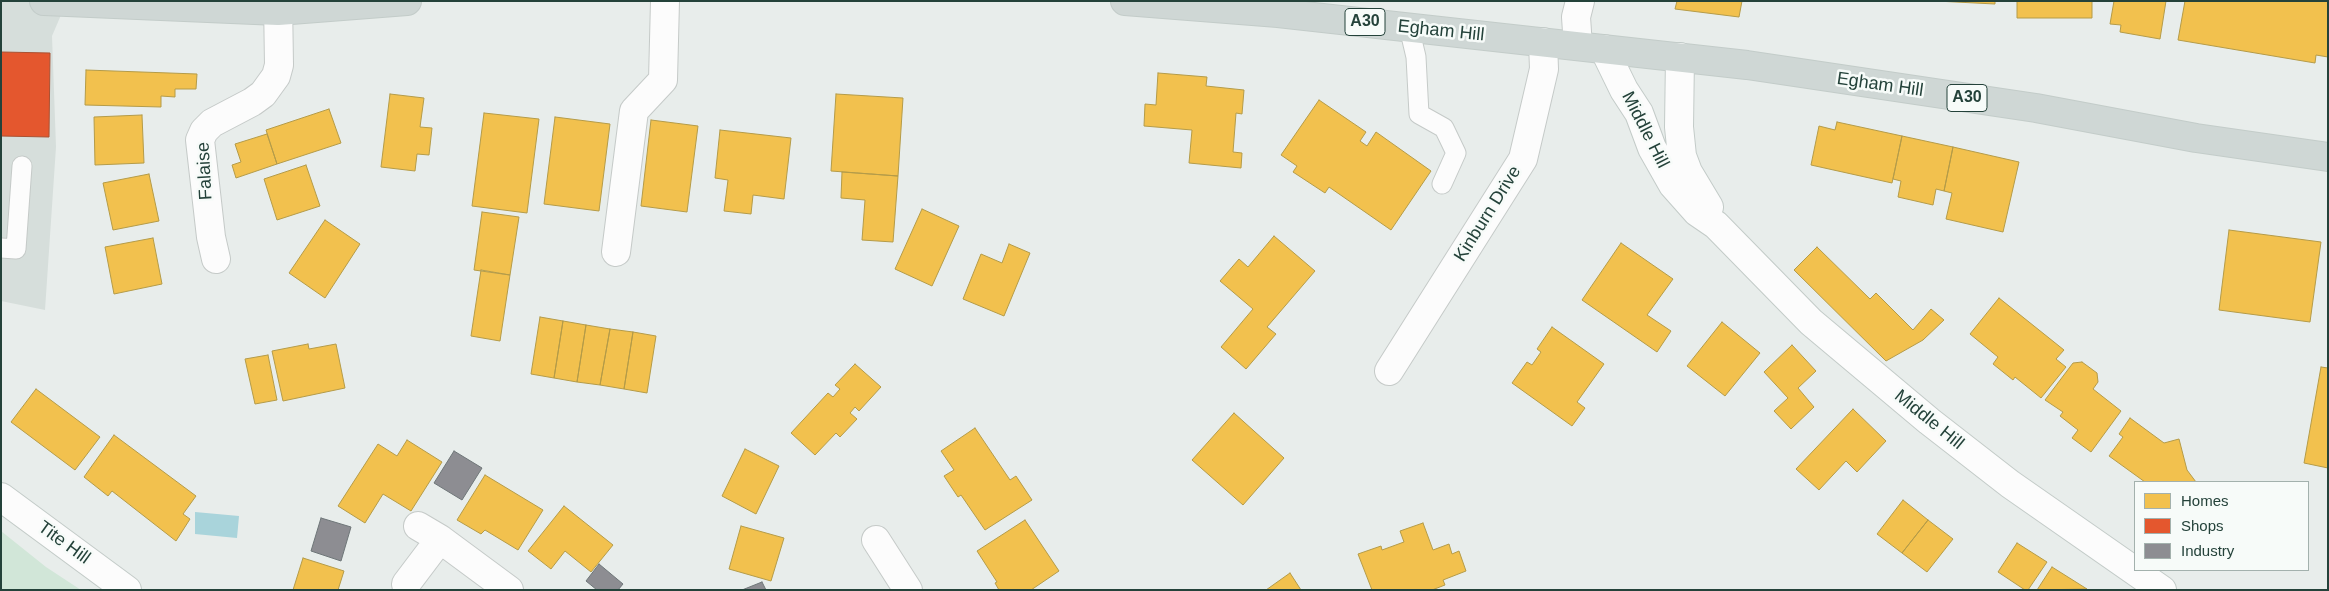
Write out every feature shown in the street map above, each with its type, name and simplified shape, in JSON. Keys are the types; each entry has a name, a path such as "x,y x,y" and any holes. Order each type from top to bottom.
{"main road":[{"path":"44,1 278,6 407,1"},
{"name":"Egham Hill","path":"1125,1 1278,13 1747,65 2027,107 2196,138 2328,157"}],"street":[{"path":"616,252 634,111 663,80 665,1"},
{"path":"1580,1 1576,17 1591,47"},
{"name":"Falaise","path":"216,259 210,229 200,140 204,131 212,122 252,102 263,94 276,76 278,65 278,6"},
{"name":"Kinburn Drive","path":"1389,371 1522,159 1544,69 1543,42"},
{"name":"Middle Hill","path":"1591,47 1639,113 1652,148 1673,185 1697,212 1716,225 1811,322 1929,421 2010,484 2134,570"},
{"name":"Middle Hill","path":"1680,57 1679,127 1682,156 1688,172 1707,200 1716,225"},
{"name":"Tite Hill","path":"1,497 127,590"},
{"path":"406,584 429,533 509,590"},
{"path":"876,540 908,590"},
{"name":"Middle Hill","path":"2135,571 2162,590"}],"lane":[{"path":"1409,27 1416,57 1419,114 1444,128 1456,153 1442,184"},
{"path":"1,248 16,249 22,166"}],"shaded area":[{"path":"1,1 67,1 52,36 56,147 45,310 1,301"}],"green space":[{"path":"1,531 46,567 81,590 1,590"}],"water":[{"path":"195,512 239,516 237,538 195,534"}],"building: Homes":[{"path":"1677,1 1742,1 1739,17 1675,9"},
{"path":"1936,1 1995,1 1995,4"},
{"path":"2017,1 2092,1 2092,18 2017,18"},
{"path":"2114,1 2166,1 2160,39 2120,32 2121,25 2110,24"},
{"path":"2185,1 2328,1 2328,57 2316,55 2315,63 2178,40"},
{"path":"86,70 197,74 196,89 175,89 175,97 161,96 161,107 85,105"},
{"path":"1158,73 1207,77 1206,86 1244,90 1242,114 1236,113 1233,152 1242,153 1241,168 1189,163 1192,130 1144,126 1145,104 1156,105"},
{"path":"390,94 424,98 420,127 432,128 429,155 417,154 415,171 381,167"},
{"path":"836,94 903,98 898,176 831,171"},
{"path":"1319,100 1366,132 1360,141 1367,146 1376,132 1431,171 1391,230 1329,187 1325,193 1293,172 1297,166 1281,155"},
{"path":"329,109 341,143 277,164 266,130"},
{"path":"484,113 539,119 527,213 472,206"},
{"path":"142,115 144,163 95,165 94,117"},
{"path":"555,117 610,124 599,211 544,204"},
{"path":"651,120 698,126 687,212 641,206"},
{"path":"1837,122 1902,136 1892,183 1811,165 1819,126 1835,130"},
{"path":"720,130 791,138 784,199 753,195 751,214 724,211 728,180 715,178"},
{"path":"267,134 277,164 236,178 232,165 241,162 235,144"},
{"path":"1902,136 1953,147 1944,191 1936,189 1933,205 1898,197 1901,181 1893,179"},
{"path":"1953,147 2019,162 2003,232 1946,219 1952,193 1944,191"},
{"path":"306,165 320,206 277,220 264,179"},
{"path":"842,172 898,176 893,242 862,240 865,200 841,198"},
{"path":"149,174 159,221 113,230 103,183"},
{"path":"922,209 959,226 932,286 895,269"},
{"path":"482,212 519,217 510,275 474,270"},
{"path":"325,220 360,244 325,298 289,273"},
{"path":"2229,230 2321,242 2310,322 2219,310"},
{"path":"1274,236 1315,271 1267,327 1276,334 1246,369 1221,347 1253,309 1220,281 1239,259 1248,267"},
{"path":"153,238 162,284 114,294 105,247"},
{"path":"1621,243 1673,279 1647,315 1671,331 1657,352 1582,300"},
{"path":"1009,244 1030,253 1004,316 963,299 981,254 1002,263"},
{"path":"1817,247 1870,299 1876,293 1913,330 1931,309 1944,320 1923,340 1886,361 1794,270"},
{"path":"481,270 510,275 500,341 471,336"},
{"path":"1999,298 2064,350 2056,359 2066,367 2041,398 2015,377 2013,380 1993,364 1998,357 1970,334"},
{"path":"540,317 563,321 554,378 531,374"},
{"path":"563,321 586,325 577,382 554,378"},
{"path":"1722,322 1760,353 1725,396 1687,366"},
{"path":"586,325 610,329 600,385 577,382"},
{"path":"1552,327 1604,364 1577,402 1585,408 1572,426 1512,383 1527,362 1532,365 1541,352 1537,349"},
{"path":"610,329 633,332 624,389 600,385"},
{"path":"633,332 656,336 647,393 624,389"},
{"path":"308,344 309,349 336,344 345,388 283,401 272,351"},
{"path":"1792,345 1816,371 1798,388 1814,407 1791,429 1774,411 1788,398 1764,372"},
{"path":"268,355 277,400 255,404 245,359"},
{"path":"2082,362 2097,373 2098,382 2093,389 2121,411 2091,452 2072,438 2078,430 2060,416 2063,412 2045,400 2073,363"},
{"path":"855,364 881,387 859,411 855,407 850,413 857,419 840,437 836,433 815,455 791,433 828,393 833,397 840,389 835,385"},
{"path":"2321,367 2328,368 2328,468 2304,463"},
{"path":"36,389 100,437 75,470 11,422"},
{"path":"1853,409 1886,441 1857,472 1846,461 1819,490 1796,469"},
{"path":"1234,413 1284,458 1243,505 1192,460"},
{"path":"2130,418 2164,443 2179,439 2187,470 2195,481 2144,481 2109,456 2123,437 2119,434"},
{"path":"975,428 1010,480 1016,476 1032,500 985,530 961,495 958,497 944,476 954,470 941,451"},
{"path":"114,435 196,496 183,514 190,519 176,541 112,491 108,496 84,477"},
{"path":"407,440 442,462 411,511 383,494 365,523 338,506 378,444 397,456"},
{"path":"745,449 779,466 756,514 722,496"},
{"path":"485,475 543,510 518,550 485,530 481,534 457,520"},
{"path":"1903,500 1928,520 1902,553 1877,534"},
{"path":"564,506 613,545 591,572 565,551 551,569 528,551"},
{"path":"1025,520 1059,571 1031,590 999,590 995,583 997,582 977,551"},
{"path":"1928,520 1953,539 1927,572 1902,553"},
{"path":"1423,523 1433,550 1449,544 1452,554 1459,551 1466,571 1443,580 1445,585 1432,590 1372,590 1358,554 1381,546 1382,550 1404,542 1400,531"},
{"path":"741,526 784,538 771,581 729,569"},
{"path":"2017,543 2047,562 2028,590 2025,590 1998,572"},
{"path":"303,558 344,571 338,590 293,590"},
{"path":"2052,567 2087,589 2037,590"},
{"path":"1290,573 1301,590 1266,590"}],"building: Shops":[{"path":"1,52 50,53 49,137 1,136"}],"building: Industry":[{"path":"454,451 482,468 462,500 434,483"},
{"path":"321,518 351,527 341,561 311,551"},
{"path":"599,564 623,584 618,590 597,590 586,581"},
{"path":"762,582 766,590 742,590"}]}
